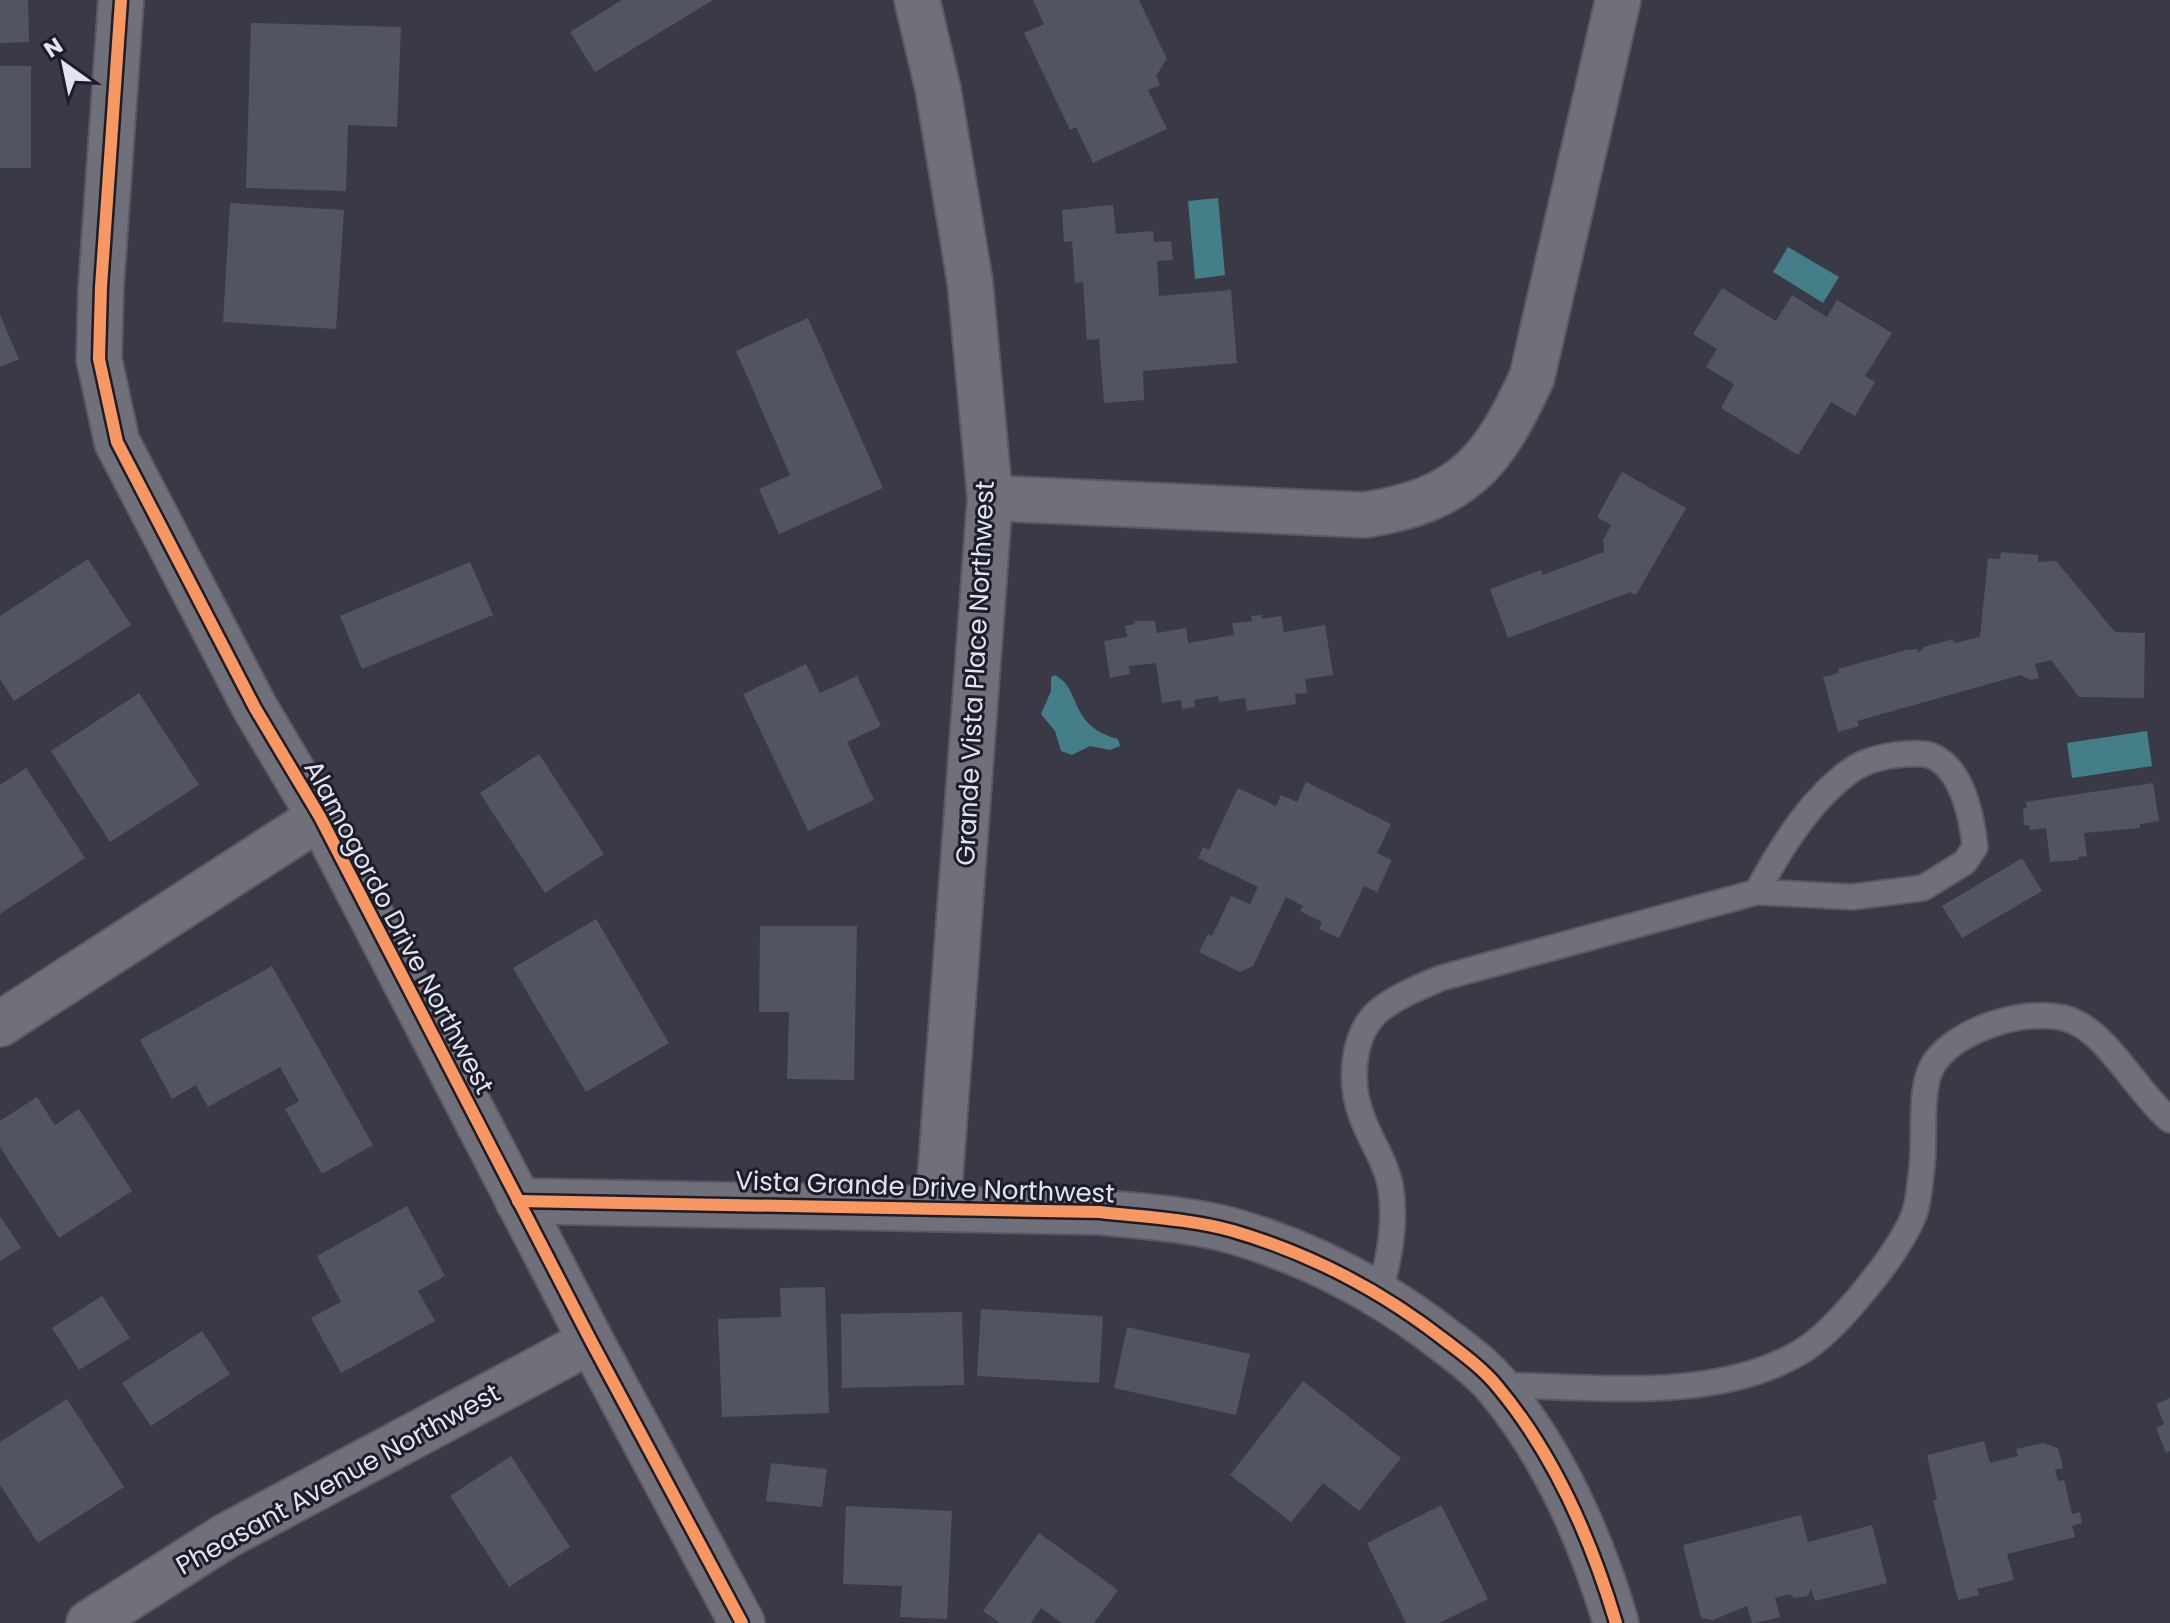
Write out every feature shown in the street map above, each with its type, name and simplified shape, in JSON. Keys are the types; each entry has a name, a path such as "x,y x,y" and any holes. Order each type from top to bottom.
{"street":[{"name":"Alamogordo Drive Northwest","path":"121,0 99,359 117,442 255,708 320,817 591,1341 742,1623"},
{"name":"Grande Vista Place Northwest","path":"917,0 938,89 970,282 990,498 938,1206"},
{"path":"990,498 1365,515 1402,509 1468,477 1508,430 1532,377 1618,0"},
{"path":"0,1024 320,817"},
{"name":"Vista Grande Drive Northwest","path":"518,1201 938,1206 1100,1212 1218,1228 1277,1246 1380,1293 1435,1332 1497,1385 1546,1458 1575,1511 1600,1570 1616,1623"},
{"name":"Pheasant Avenue Northwest","path":"89,1623 226,1536 591,1341"}],"lane":[{"path":"1380,1293 1392,1239 1390,1187 1362,1117 1353,1072 1361,1038 1378,1011 1404,994 1441,978 1757,892 1852,897 1923,888 1965,862 1975,847 1965,798 1950,774 1933,756 1907,753 1862,762 1813,807 1774,860 1757,892"},
{"path":"1497,1385 1685,1386 1747,1377 1801,1352 1848,1308 1887,1261 1914,1213 1929,1072 1955,1041 1983,1027 2040,1016 2065,1017 2080,1024 2094,1035 2150,1104 2170,1120"}],"water":[{"path":"1218,198 1225,275 1195,279 1188,201"},
{"path":"1788,247 1839,277 1823,303 1773,272"},
{"path":"1055,675 1069,689 1083,717 1102,733 1118,739 1120,746 1110,750 1090,746 1072,755 1061,751 1055,731 1041,714 1051,691 1051,677"},
{"path":"2147,731 2152,766 2072,778 2067,743"}],"building":[{"path":"0,0 28,0 29,42 0,43"},
{"path":"622,0 713,0 595,72 570,32"},
{"path":"1033,0 1139,0 1167,59 1156,76 1160,85 1148,90 1167,129 1093,163 1076,127 1070,130 1024,33 1044,24"},
{"path":"251,23 401,27 397,127 348,125 346,191 246,188"},
{"path":"0,66 31,66 31,168 0,168"},
{"path":"230,203 344,210 336,329 223,322"},
{"path":"1113,205 1116,234 1153,231 1154,242 1171,241 1173,260 1157,261 1159,296 1231,290 1237,363 1143,371 1144,400 1104,403 1099,339 1087,340 1083,282 1075,283 1072,241 1064,242 1062,210"},
{"path":"1722,288 1776,321 1792,295 1827,317 1837,300 1892,333 1865,376 1875,382 1855,416 1831,402 1798,455 1721,408 1734,384 1706,367 1717,349 1693,334"},
{"path":"0,315 19,359 0,367"},
{"path":"808,318 883,488 779,534 759,489 790,475 736,351"},
{"path":"1622,472 1686,508 1636,595 1630,592 1508,638 1490,589 1541,570 1543,575 1604,552 1603,540 1611,525 1597,517"},
{"path":"2001,552 2038,555 2038,562 2056,561 2115,632 2145,633 2144,698 2079,697 2051,660 2035,664 2039,678 2031,680 2021,675 1857,721 1859,726 1838,732 1823,677 1839,673 1838,669 1906,650 1917,649 1918,653 1924,647 1953,639 1954,643 1980,637 1988,558 2000,559"},
{"path":"88,559 131,625 14,701 0,679 0,616"},
{"path":"470,562 493,615 362,669 340,616"},
{"path":"1262,615 1262,619 1281,616 1284,632 1325,625 1333,675 1305,679 1307,693 1295,694 1296,704 1247,711 1245,698 1219,702 1218,696 1194,700 1195,707 1182,709 1181,700 1162,703 1156,663 1129,666 1130,674 1110,678 1104,641 1127,637 1125,626 1135,624 1134,621 1155,621 1157,633 1186,628 1188,643 1234,635 1232,623 1252,621 1251,616"},
{"path":"806,664 820,693 857,676 881,726 847,742 874,800 808,831 743,694"},
{"path":"139,693 199,785 110,842 51,751"},
{"path":"539,754 604,854 545,893 480,793"},
{"path":"26,768 85,858 0,914 0,785"},
{"path":"1306,782 1391,824 1377,853 1392,860 1377,892 1364,886 1339,938 1319,929 1322,922 1300,911 1303,906 1286,897 1253,966 1240,972 1199,952 1208,934 1212,936 1231,896 1250,904 1258,887 1198,858 1203,847 1209,850 1238,788 1276,806 1281,795 1297,802"},
{"path":"2153,783 2159,821 2140,824 2140,828 2084,833 2087,856 2078,857 2079,860 2050,862 2046,828 2030,830 2029,825 2024,825 2026,802"},
{"path":"2022,858 2042,891 1962,938 1942,906"},
{"path":"596,919 669,1043 586,1092 513,968"},
{"path":"760,926 857,926 854,1080 787,1079 789,1012 759,1012"},
{"path":"272,966 373,1145 322,1174 285,1109 299,1101 280,1067 208,1107 196,1085 172,1099 140,1040"},
{"path":"37,1097 55,1125 79,1109 132,1191 59,1238 0,1147 0,1121"},
{"path":"407,1206 445,1276 418,1291 435,1321 341,1373 311,1318 341,1302 317,1256"},
{"path":"0,1216 21,1248 0,1261"},
{"path":"825,1287 829,1413 722,1417 718,1319 781,1317 780,1288"},
{"path":"102,1296 130,1338 79,1370 52,1328"},
{"path":"981,1309 1103,1316 1099,1383 977,1376"},
{"path":"962,1312 964,1385 842,1388 841,1314"},
{"path":"1127,1327 1250,1354 1236,1415 1114,1388"},
{"path":"202,1331 230,1374 151,1426 122,1383"},
{"path":"1303,1381 1401,1458 1359,1511 1323,1483 1291,1522 1230,1475"},
{"path":"2170,1398 2170,1451 2166,1453 2156,1428 2164,1424 2156,1404"},
{"path":"67,1399 124,1487 38,1543 0,1485 0,1442"},
{"path":"1984,1441 1990,1463 2018,1456 2016,1449 2043,1443 2058,1448 2063,1468 2055,1470 2058,1481 2064,1480 2072,1514 2080,1512 2082,1523 2072,1526 2075,1537 2007,1554 2014,1580 1977,1589 1979,1595 1958,1600 1933,1500 1937,1499 1927,1455"},
{"path":"511,1456 570,1547 509,1587 450,1496"},
{"path":"771,1463 827,1469 822,1507 766,1501"},
{"path":"1441,1505 1488,1599 1439,1623 1406,1623 1367,1543"},
{"path":"846,1506 952,1511 947,1619 900,1617 902,1586 843,1584"},
{"path":"1801,1515 1808,1542 1872,1525 1887,1583 1815,1601 1811,1589 1808,1596 1795,1598 1789,1594 1775,1598 1780,1617 1755,1623 1752,1623 1747,1606 1713,1620 1701,1618 1683,1545"},
{"path":"1039,1533 1118,1590 1094,1623 1062,1623 1041,1608 1031,1623 1000,1623 983,1611"}],"cycle path":[{"path":"121,0 101,287 99,359 117,442 255,708 320,817 591,1341 742,1623"},
{"path":"518,1201 1100,1212 1217,1227 1291,1251 1345,1276 1397,1306 1467,1357 1497,1386 1536,1440 1568,1498 1595,1560 1616,1623"}]}
